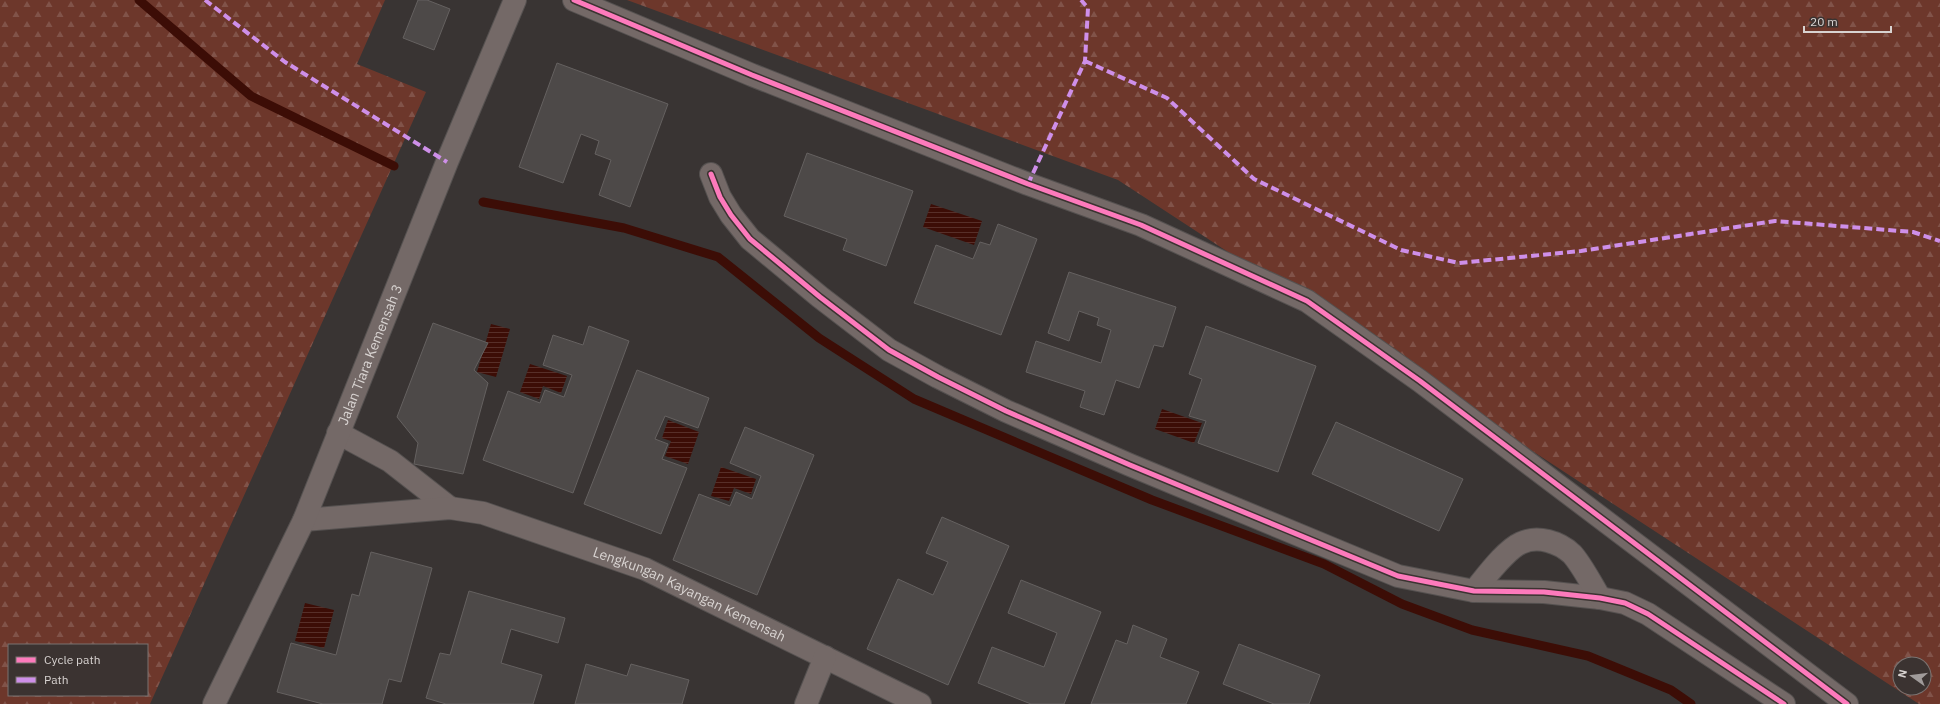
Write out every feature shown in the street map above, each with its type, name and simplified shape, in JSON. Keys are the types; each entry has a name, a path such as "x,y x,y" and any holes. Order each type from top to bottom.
{"street":[{"name":"Jalan Tiara Kemensah 3","path":"214,704 304,520 450,154 515,0"},
{"path":"574,0 774,84 1021,181 1141,225 1307,301 1420,381 1847,704"},
{"path":"711,174 720,197 731,215 750,239 820,297 889,350 938,377 1006,411 1130,466 1398,576 1474,591 1544,592 1600,598 1625,603 1648,614 1784,704"},
{"name":"Lengkungan Kayangan Kemensah","path":"338,433 390,461 450,508"},
{"name":"Lengkungan Kayangan Kemensah","path":"304,520 450,508 483,513 645,569 920,704"},
{"path":"1474,591 1504,556 1521,543 1538,540 1556,543 1573,555 1600,598"},
{"path":"806,704 824,657"}],"green space":[{"path":"0,0 385,0 357,64 426,92 150,704 0,704"},
{"path":"627,0 1940,0 1940,704 1919,704 1907,696 1932,696 1932,656 1892,656 1892,686 1118,180"}],"shaded area":[{"path":"931,204 982,221 974,245 923,227"},
{"path":"491,324 510,329 496,377 477,372"},
{"path":"530,364 567,376 561,393 543,386 539,399 520,392"},
{"path":"1162,409 1202,423 1194,443 1155,429"},
{"path":"668,420 699,432 688,464 665,456 671,441 662,438"},
{"path":"721,467 756,479 751,494 734,488 729,501 711,496"},
{"path":"305,603 334,610 324,648 295,641"}],"building":[{"path":"418,0 427,0 450,9 434,50 403,38"},
{"path":"557,63 668,104 630,207 599,195 611,160 595,154 599,141 581,134 563,183 519,167"},
{"path":"807,153 913,191 886,266 843,250 847,239 784,216"},
{"path":"998,224 1037,239 1001,335 914,303 936,245 973,259 980,242 990,245"},
{"path":"1069,272 1176,307 1163,347 1154,345 1139,388 1116,380 1104,415 1080,407 1085,391 1026,372 1036,341 1101,363 1111,330 1097,325 1099,318 1079,311 1069,341 1048,333"},
{"path":"433,323 488,343 474,370 488,383 463,474 414,464 418,443 397,417"},
{"path":"589,326 629,341 573,493 483,460 508,391 540,403 545,390 564,397 572,375 543,365 553,335 583,345"},
{"path":"1206,326 1316,366 1278,472 1198,443 1206,421 1189,416 1202,379 1189,374"},
{"path":"637,370 709,398 698,428 665,416 655,439 668,444 662,459 687,468 661,534 584,504"},
{"path":"1336,422 1463,479 1439,531 1312,474"},
{"path":"745,427 814,455 757,595 673,560 699,494 730,506 736,492 752,499 761,476 730,463"},
{"path":"942,517 1009,546 948,685 867,649 898,579 933,595 948,562 926,553"},
{"path":"371,552 432,568 401,682 389,679 382,704 323,704 277,692 291,643 336,655 352,594 359,596"},
{"path":"1021,580 1101,612 1064,704 1031,704 978,683 992,647 1044,667 1057,633 1008,613"},
{"path":"469,591 565,618 558,643 511,629 501,663 542,675 533,704 446,704 426,698 440,653 450,655"},
{"path":"1133,625 1167,639 1160,657 1199,672 1186,704 1091,704 1116,640 1127,644"},
{"path":"1239,644 1320,675 1309,704 1274,704 1223,684"},
{"path":"586,664 627,676 631,664 689,680 682,704 575,704"}],"waterway":[{"path":"139,0 251,96 394,166"},
{"path":"483,202 624,228 718,257 819,338 914,399 1152,500 1324,564 1402,604 1472,630 1588,656 1671,690 1691,704"}],"marked path":[{"path":"205,0 285,62 447,162"},
{"path":"1028,184 1085,61 1088,8 1081,0"},
{"path":"1085,61 1167,98 1254,179 1401,250 1459,263 1581,251 1775,221 1913,232 1940,241"}],"cycle path":[{"path":"574,0 752,75 1028,184 1141,225 1307,301 1420,381 1847,704"},
{"path":"711,174 720,197 731,215 750,239 820,297 889,350 938,377 1006,411 1130,465 1398,576 1474,591 1544,592 1600,598 1625,603 1648,614 1784,704"}]}
